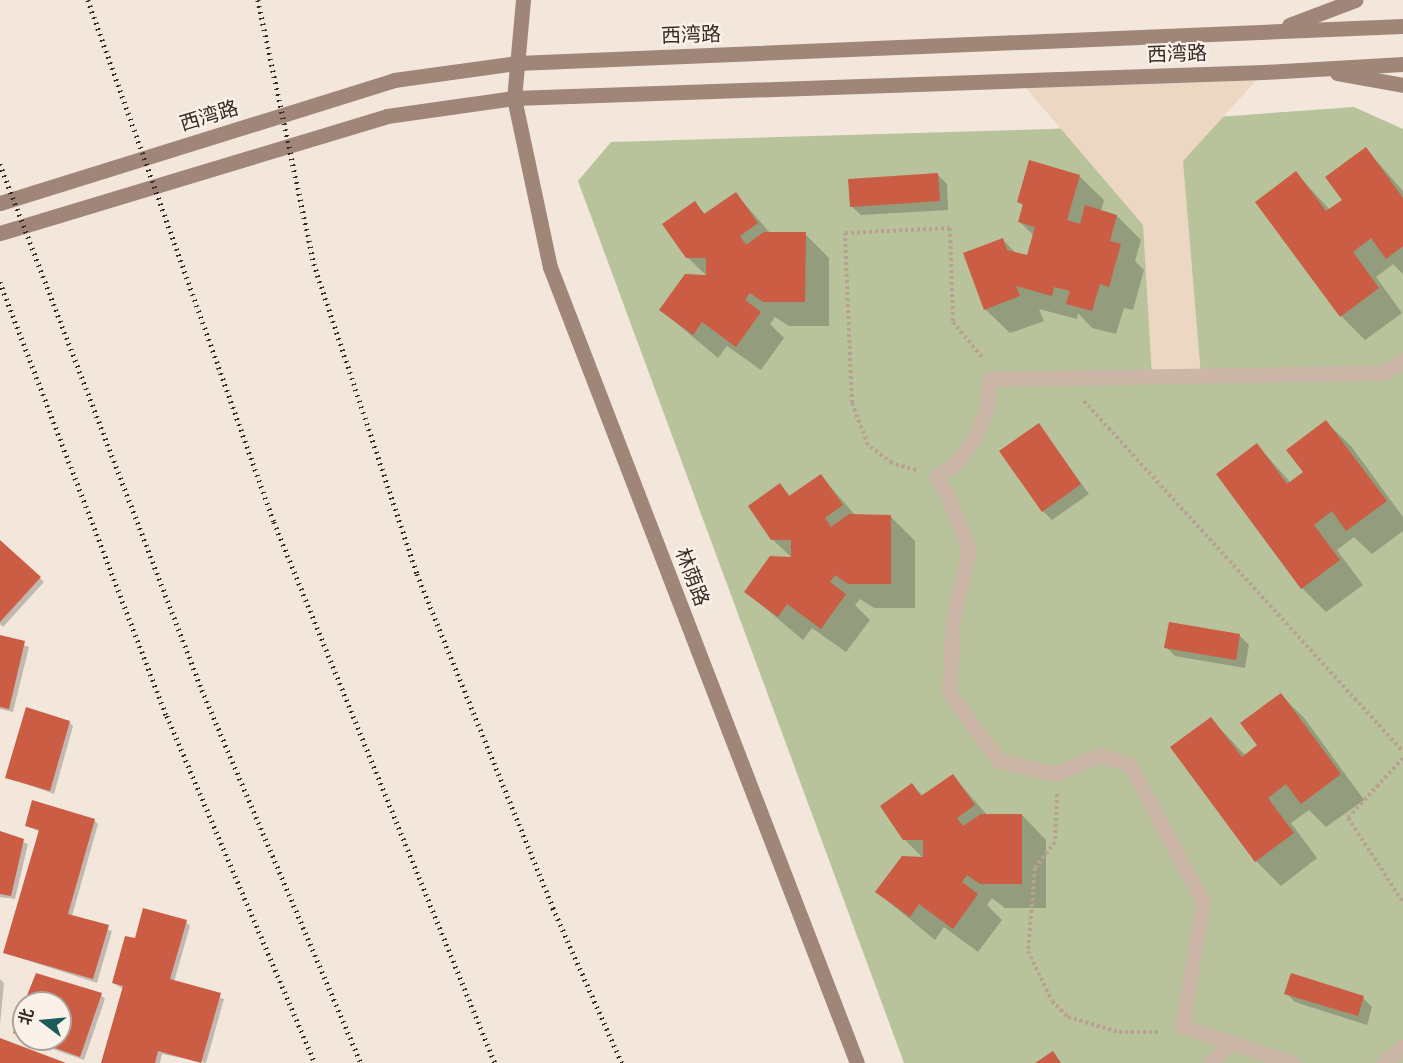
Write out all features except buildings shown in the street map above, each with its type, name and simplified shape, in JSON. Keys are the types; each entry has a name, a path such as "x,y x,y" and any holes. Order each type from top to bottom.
{"main road":[{"name":"林荫路","path":"523,0 514,98 550,267 857,1063"},
{"path":"1259,32 1316,17 1355,0"},
{"name":"西湾路","path":"0,203 394,80 517,63 1403,26"},
{"name":"西湾路","path":"0,233 387,116 514,98 1403,64"},
{"path":"1313,69 1403,85"}],"lane":[{"path":"1293,1063 1182,1026 1203,902 1130,765 1100,755 1055,774 998,760 949,692 953,620 969,549 947,494 936,477 957,462 973,440 987,410 989,379 1383,373 1403,360"},
{"path":"1210,1063 1230,1042"},
{"path":"1383,1063 1403,1046"}],"path":[{"path":"936,477 892,463 868,445 852,403 845,233 950,228 953,322 981,354 989,379"},
{"path":"1064,378 1403,751"},
{"path":"1403,758 1348,818 1403,902"},
{"path":"1055,774 1055,842 1035,868 1028,951 1052,1001 1068,1017 1119,1032 1153,1034 1182,1026"}],"green space":[{"path":"1354,107 1403,129 1403,1063 904,1063 578,181 611,142 1052,129"}],"shaded area":[{"path":"1264,72 1183,161 1201,376 1152,377 1143,225 1020,81"}],"railway":[{"path":"88,0 274,522 495,1063"},
{"path":"258,0 314,264 417,574 553,908 622,1063"},
{"path":"0,164 202,690 361,1063"},
{"path":"0,282 167,716 315,1063"}]}
